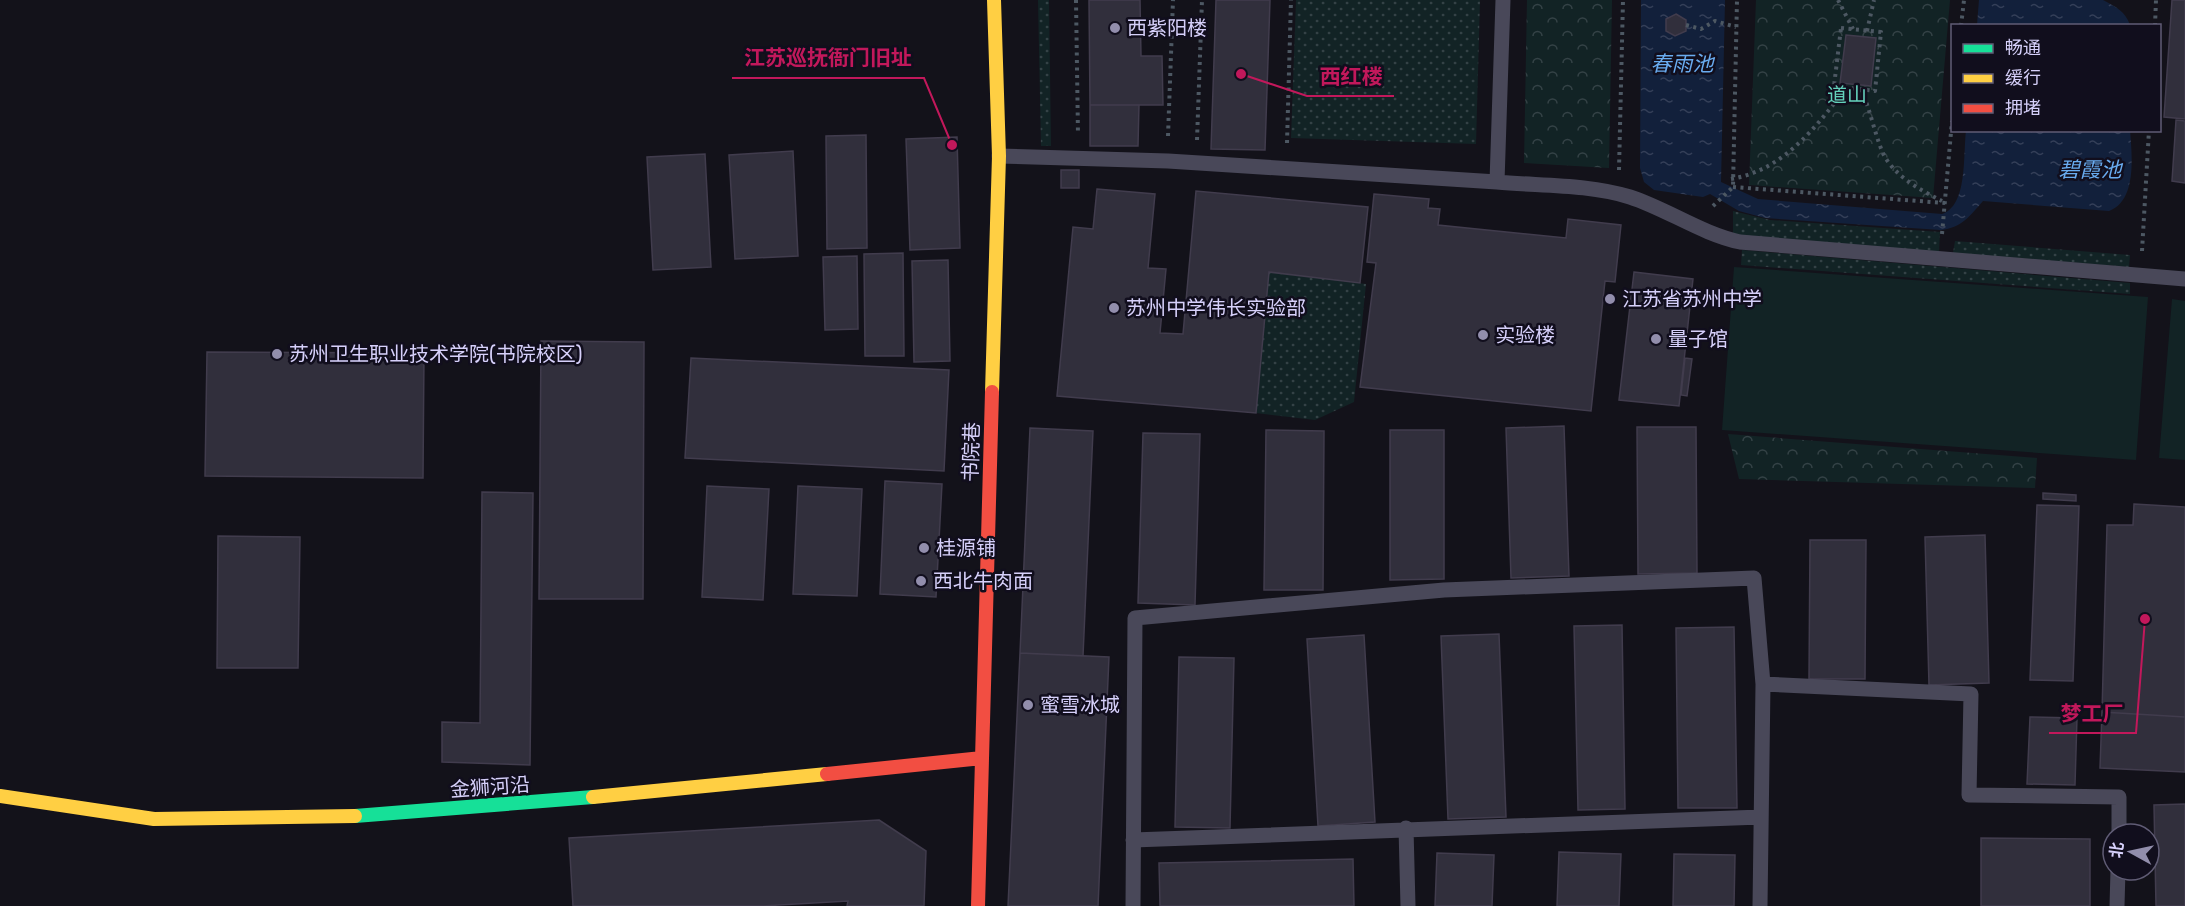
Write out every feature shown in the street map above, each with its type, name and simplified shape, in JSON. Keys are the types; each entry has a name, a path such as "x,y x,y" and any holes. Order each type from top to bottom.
{"street":[{"name":"书院巷","path":"978,906 999,156 994,0"},
{"name":"金狮河沿","path":"0,796 154,819 340,817 518,805 982,758"}],"lane":[{"path":"1497,182 1503,0"},
{"path":"999,156 1196,162 1497,182 1618,194 1670,213 1718,236 1740,242 2185,279"},
{"path":"1133,906 1135,618 1444,591 1754,578 1763,684 1760,906"},
{"path":"1763,684 1971,694 1969,795 2119,797 2118,822"},
{"path":"1133,840 1406,828 1761,817"},
{"path":"1406,828 1408,906"},
{"path":"2117,906 2118,882"}],"path":[{"path":"1076,0 1078,157"},
{"path":"1168,161 1173,0"},
{"path":"1196,162 1202,0"},
{"path":"1286,168 1291,0"},
{"path":"1618,194 1623,0"},
{"path":"1719,203 1732,187 1737,0"},
{"path":"1838,0 1854,29"},
{"path":"1867,31 1874,0"},
{"path":"1961,24 1964,0"},
{"path":"2155,24 2156,0"},
{"path":"1686,25 1701,28 1715,21 1736,27"},
{"path":"1841,28 1867,31 1881,32 1875,91 1834,86 1841,28"},
{"path":"1731,179 1755,173 1790,152 1816,127 1847,87"},
{"path":"1861,89 1882,152 1894,170 1921,190 1945,203"},
{"path":"1942,233 1952,132"},
{"path":"2140,275 2148,132"},
{"path":"1732,187 1945,203"}],"green space":[{"path":"1038,0 1049,0 1051,146 1041,146"},
{"path":"1296,0 1480,0 1476,144 1291,138"},
{"path":"1527,0 1612,0 1609,168 1524,163"},
{"name":"道山","path":"1756,0 1950,0 1933,198 1749,185"},
{"path":"1733,211 1770,220 1940,232 1939,252 1733,237"},
{"path":"1955,241 2130,255 2129,267 1953,253"},
{"path":"1742,250 2130,283 2130,294 1741,265"},
{"path":"1734,267 2148,297 2136,460 1722,430"},
{"path":"1269,272 1366,284 1354,402 1315,420 1256,413"},
{"path":"2172,299 2185,301 2185,460 2159,458"},
{"path":"1728,434 2037,458 2035,488 1739,479"}],"water":[{"path":"1641,0 1725,0 1721,182 1758,199 1942,214 1950,209 1960,191 1966,132 2130,132 2132,152 2128,188 2118,206 2109,211 1983,201 1960,224 1941,230 1765,218 1739,211 1710,194 1703,197 1654,190 1644,182 1640,168"},
{"path":"1979,0 2103,0 2123,13 2130,24 1977,24"}],"building":[{"name":"西紫阳楼","path":"1089,0 1140,0 1141,56 1162,56 1163,105 1090,105"},
{"path":"1216,0 1270,0 1265,150 1211,149"},
{"path":"2172,0 2185,0 2185,119 2164,117"},
{"path":"1676,14 1686,20 1686,31 1675,36 1666,31 1666,19"},
{"path":"1846,35 1876,38 1871,86 1840,83"},
{"path":"1090,105 1139,105 1138,146 1090,146"},
{"path":"2176,120 2185,121 2185,183 2172,181"},
{"path":"866,135 867,248 827,249 826,136"},
{"path":"957,137 960,248 910,250 906,139"},
{"path":"793,151 798,256 735,259 729,155"},
{"path":"705,154 711,267 653,270 647,157"},
{"path":"1061,170 1079,170 1079,188 1061,188"},
{"name":"苏州中学伟长实验部","path":"1097,189 1155,194 1148,268 1166,269 1160,333 1183,334 1196,191 1368,207 1360,283 1269,272 1256,413 1057,396 1073,227 1093,229"},
{"name":"实验楼","path":"1374,194 1429,199 1428,208 1440,209 1438,225 1566,238 1568,219 1621,225 1615,282 1605,281 1591,411 1360,387 1376,263 1367,262"},
{"path":"903,253 904,356 865,356 864,254"},
{"path":"857,256 858,329 825,330 823,257"},
{"path":"948,260 950,361 914,362 912,261"},
{"name":"量子馆","path":"1634,272 1693,279 1679,406 1619,400"},
{"path":"541,341 644,342 643,599 539,599"},
{"path":"207,352 424,353 423,478 205,476"},
{"path":"691,358 949,370 944,471 685,458"},
{"path":"1685,358 1692,359 1687,396 1681,395"},
{"path":"1564,426 1569,576 1511,578 1506,428"},
{"path":"1637,427 1696,427 1697,573 1638,574"},
{"path":"1030,428 1093,431 1083,656 1020,653"},
{"path":"1266,430 1324,431 1323,590 1264,590"},
{"path":"1390,430 1444,430 1444,579 1390,580"},
{"path":"1143,433 1200,434 1195,605 1138,603"},
{"path":"885,481 942,484 936,597 880,594"},
{"path":"707,486 769,489 763,600 702,597"},
{"path":"798,486 862,489 857,596 793,594"},
{"path":"482,492 533,493 530,765 442,762 442,722 480,723"},
{"path":"2043,493 2076,495 2076,501 2043,499"},
{"path":"2134,504 2185,507 2185,717 2102,712 2107,525 2133,525"},
{"path":"2037,505 2079,506 2073,681 2030,680"},
{"path":"1985,535 1989,683 1929,685 1925,537"},
{"path":"218,536 300,537 298,668 217,668"},
{"path":"1810,540 1866,540 1865,679 1809,679"},
{"path":"1622,625 1625,809 1578,810 1574,626"},
{"path":"1734,627 1737,808 1678,808 1676,628"},
{"path":"1499,634 1506,817 1448,819 1441,636"},
{"path":"1364,635 1375,822 1318,826 1307,639"},
{"path":"1020,653 1109,657 1098,906 1008,906"},
{"path":"1179,657 1234,658 1230,828 1175,827"},
{"path":"2102,712 2185,717 2185,772 2100,768"},
{"path":"2030,717 2077,718 2075,785 2027,784"},
{"path":"2185,804 2185,906 2156,906 2156,882 2161,882 2161,822 2154,822 2154,805"},
{"path":"879,820 926,851 924,906 847,906 848,901 762,906 573,906 569,838"},
{"path":"1981,838 2090,839 2090,906 1981,906"},
{"path":"1559,852 1621,854 1619,906 1557,906"},
{"path":"1437,853 1494,855 1492,906 1435,906"},
{"path":"1674,854 1735,855 1734,906 1673,906"},
{"path":"1353,859 1354,906 1160,906 1159,863"}],"traffic: fast":[{"path":"355,816 593,797"}],"traffic: slow":[{"path":"992,392 999,156 994,0"},
{"path":"593,797 827,774"},
{"path":"0,796 154,819 355,816"}],"traffic: jam":[{"path":"978,906 992,392"},
{"path":"827,774 982,758"}],"place":[{"name":"西紫阳楼","path":"1115,28"},
{"name":"西红楼","path":"1241,74"},
{"name":"江苏巡抚衙门旧址","path":"952,145"},
{"name":"江苏省苏州中学","path":"1610,299"},
{"name":"苏州中学伟长实验部","path":"1114,308"},
{"name":"实验楼","path":"1483,335"},
{"name":"量子馆","path":"1656,339"},
{"name":"苏州卫生职业技术学院(书院校区)","path":"277,354"},
{"name":"桂源铺","path":"924,548"},
{"name":"西北牛肉面","path":"921,581"},
{"name":"梦工厂","path":"2145,619"},
{"name":"蜜雪冰城","path":"1028,705"}],"water label":[{"name":"春雨池","path":"1682,64"},
{"name":"碧霞池","path":"2090,170"}]}
